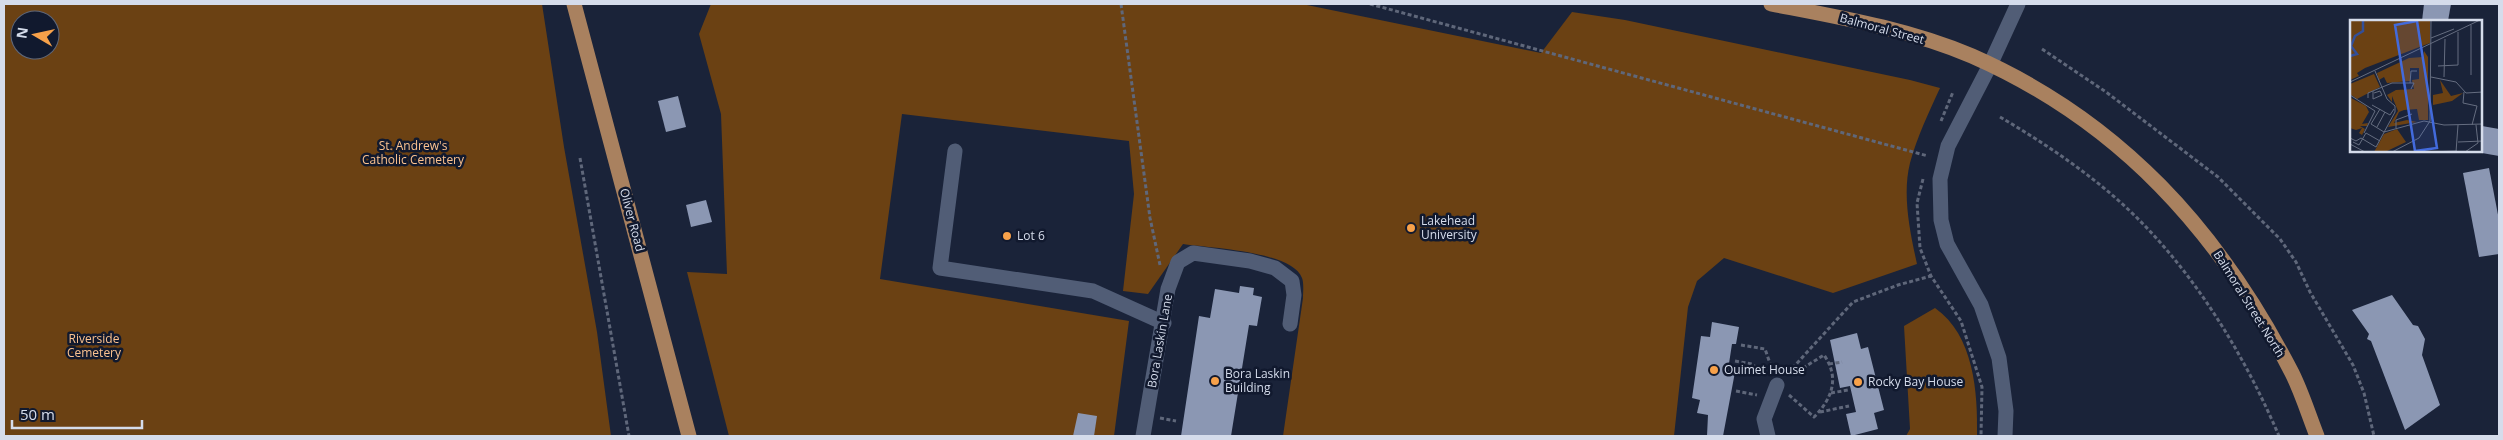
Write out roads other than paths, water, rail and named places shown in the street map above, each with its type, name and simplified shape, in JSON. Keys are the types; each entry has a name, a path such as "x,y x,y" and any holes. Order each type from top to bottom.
{"main road":[{"name":"Oliver Road","path":"574,4 689,436"},
{"name":"Balmoral Street","path":"1772,4 1836,16 1919,38 1971,56 1990,65"},
{"name":"Balmoral Street North","path":"1990,65 2041,92 2102,132 2154,178 2186,213 2227,264 2263,322 2293,375 2317,436"}],"street":[{"path":"2005,436 2006,411 1999,358 1981,305 1948,244 1941,220 1940,179 1948,146 1990,65 2018,4"},
{"path":"955,151 940,268 1093,290 1164,323"},
{"name":"Bora Laskin Lane","path":"1143,436 1164,323 1168,289 1178,262 1193,253 1250,261 1275,268 1292,281 1294,296 1290,324"},
{"path":"1768,436 1764,419 1774,391"}],"place":[{"name":"Lakehead University","path":"1411,228"},
{"name":"Lot 6","path":"1007,236"},
{"name":"Ouimet House","path":"1714,370"},
{"name":"Bora Laskin Building","path":"1215,381"},
{"name":"Rocky Bay House","path":"1858,382"}],"park label":[{"name":"St. Andrew's Catholic Cemetery","path":"413,153"},
{"name":"Riverside Cemetery","path":"94,346"}]}
